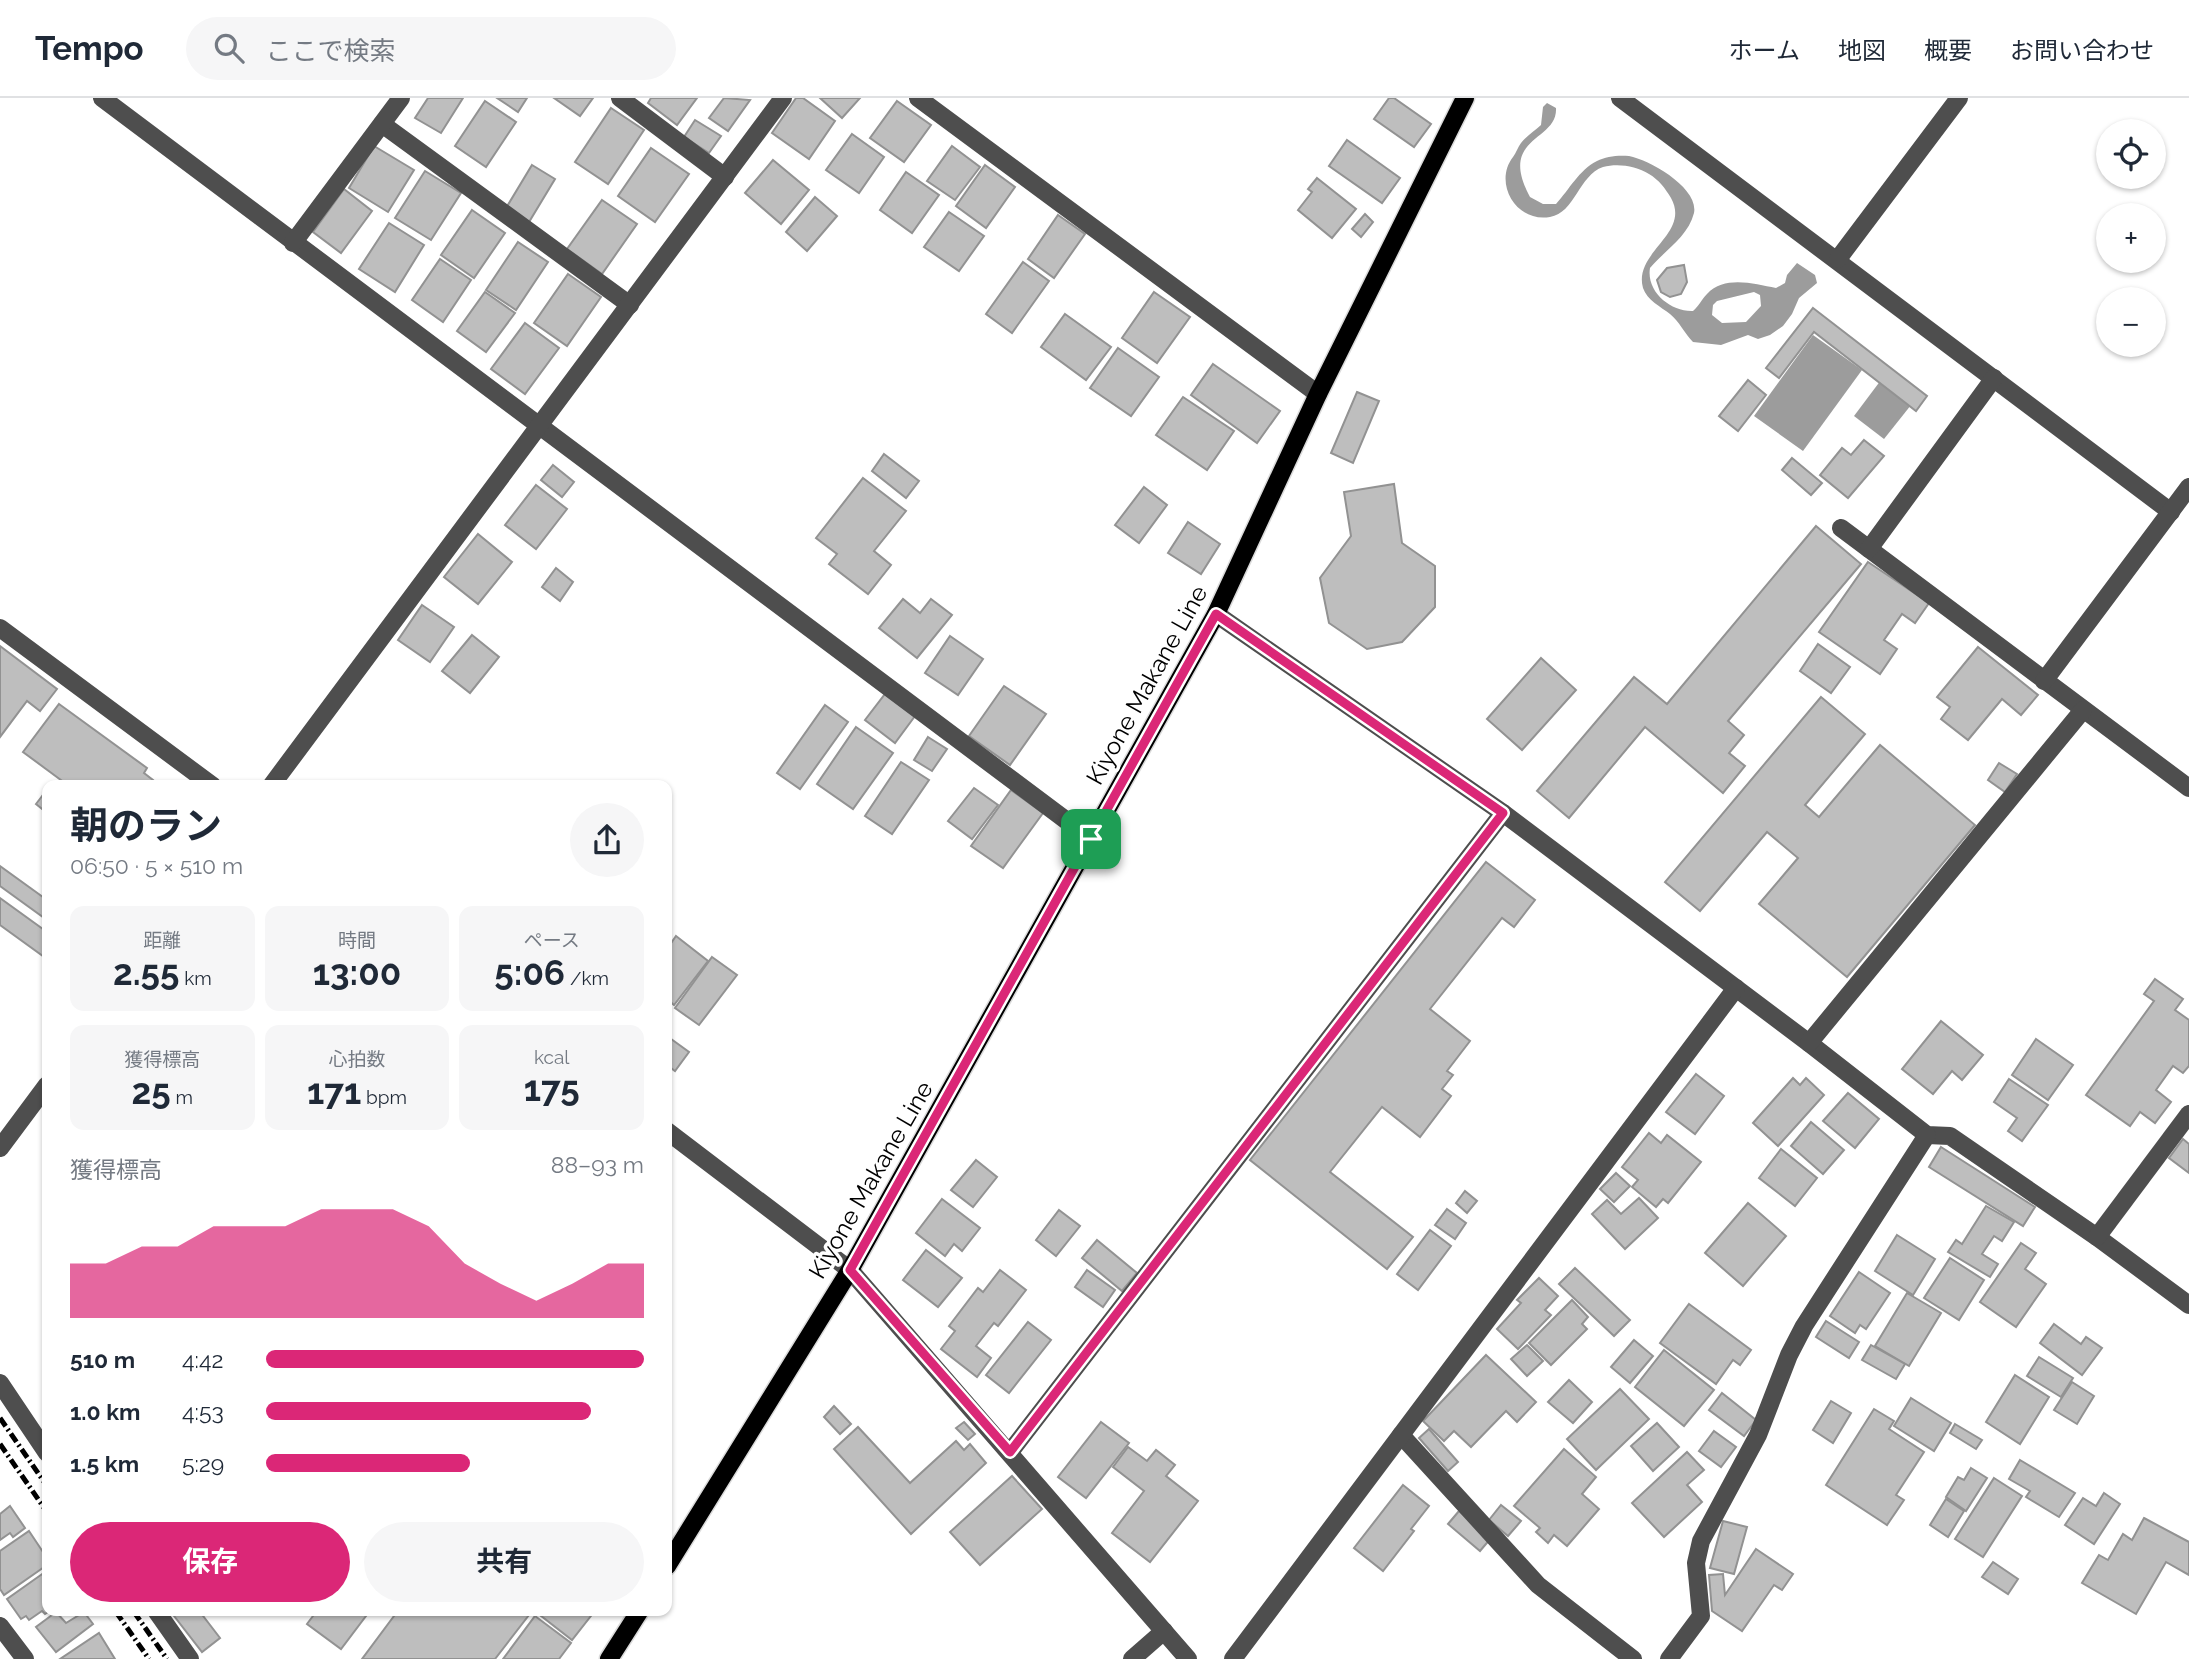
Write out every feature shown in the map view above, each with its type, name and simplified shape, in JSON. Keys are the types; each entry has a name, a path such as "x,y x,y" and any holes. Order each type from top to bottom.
{"main road":[{"name":"Kiyone Makane Line","path":"672,1558 850,1270 1216,614 1318,394 1465,98"},
{"path":"609,1659 636,1616"}],"street":[{"path":"102,98 1091,839"},
{"path":"293,243 401,98"},
{"path":"620,98 725,177"},
{"path":"275,780 783,98"},
{"path":"918,98 1318,394"},
{"path":"1620,98 1838,259 2171,512"},
{"path":"1838,259 1959,98"},
{"path":"382,124 630,305"},
{"path":"1869,549 1994,378"},
{"path":"2044,681 2189,487"},
{"path":"1841,528 2189,788"},
{"path":"1216,614 1503,813 1810,1043 1927,1135 1950,1136 2097,1237 2189,1305"},
{"path":"0,628 205,780"},
{"path":"1810,1043 2083,709"},
{"path":"1010,1452 1503,813"},
{"path":"1233,1659 1735,988"},
{"path":"0,1148 42,1092"},
{"path":"2097,1237 2189,1114"},
{"path":"672,1135 850,1270 1188,1659"},
{"path":"1669,1659 1700,1616 1696,1563 1701,1541 1758,1435 1789,1355 1804,1326 1927,1135"},
{"path":"0,1383 42,1445"},
{"path":"1401,1435 1538,1585 1633,1659"},
{"path":"160,1616 190,1659"},
{"path":"0,1626 18,1656"},
{"path":"1132,1659 1164,1631"}],"shaded area":[{"path":"1547,103 1556,108 1554,119 1548,128 1531,142 1520,162 1522,177 1530,197 1543,204 1556,204 1591,165 1613,156 1629,156 1649,163 1671,177 1689,194 1694,204 1691,222 1650,268 1652,285 1669,304 1693,311 1707,294 1722,284 1740,282 1776,288 1785,283 1787,275 1797,263 1815,275 1817,283 1799,298 1783,326 1770,335 1758,339 1748,335 1721,345 1693,342 1673,317 1651,300 1643,288 1642,275 1646,264 1674,222 1675,211 1671,198 1656,179 1633,167 1603,167 1588,178 1565,209 1550,217 1527,214 1511,199 1507,189 1507,167 1525,138 1541,125 1543,107","holes":["1754,292 1760,295 1761,306 1746,322 1722,323 1712,315 1713,305 1717,301"]},
{"path":"1813,335 1862,370 1803,451 1754,416"},
{"path":"1884,376 1915,400 1884,439 1854,416"}],"building":[{"path":"428,98 463,98 441,133 415,118"},
{"path":"497,98 527,98 518,112"},
{"path":"554,98 593,98 580,116"},
{"path":"651,98 697,98 677,125 648,103"},
{"path":"724,98 750,100 728,131 709,118"},
{"path":"796,98 803,98 835,121 809,159 772,133"},
{"path":"820,98 860,98 842,118"},
{"path":"1389,98 1394,98 1431,124 1414,147 1374,119"},
{"path":"485,101 516,122 486,167 455,146"},
{"path":"897,101 931,125 904,162 870,138"},
{"path":"611,108 644,130 608,184 575,162"},
{"path":"695,120 721,136 709,153 684,137"},
{"path":"852,134 884,157 859,193 826,170"},
{"path":"1347,140 1400,178 1382,203 1329,166"},
{"path":"374,146 414,170 388,212 349,188"},
{"path":"952,146 980,167 955,200 927,181"},
{"path":"651,148 689,174 655,222 618,196"},
{"path":"773,160 809,190 781,224 745,193"},
{"path":"532,165 555,179 529,222 506,208"},
{"path":"985,165 1015,187 986,228 956,206"},
{"path":"425,171 461,193 431,240 395,218"},
{"path":"906,172 939,195 912,233 880,210"},
{"path":"1317,178 1356,209 1332,238 1298,210 1312,192 1308,189"},
{"path":"344,189 372,211 341,253 313,232"},
{"path":"815,197 837,216 807,251 786,232"},
{"path":"602,200 637,224 602,274 567,249"},
{"path":"472,210 505,233 474,278 441,255"},
{"path":"949,212 984,236 959,271 924,247"},
{"path":"1365,214 1373,222 1361,237 1352,229"},
{"path":"1058,215 1085,234 1054,278 1028,259"},
{"path":"389,223 424,245 395,292 359,269"},
{"path":"518,242 548,262 516,310 486,290"},
{"path":"440,259 471,280 443,322 412,300"},
{"path":"1023,262 1049,281 1012,333 986,314"},
{"path":"1684,265 1687,282 1681,294 1670,297 1661,292 1657,280 1667,268"},
{"path":"568,274 601,297 567,346 534,323"},
{"path":"485,292 515,313 486,352 457,331"},
{"path":"1154,292 1190,317 1157,363 1122,338"},
{"path":"1813,308 1927,396 1916,411 1814,332 1779,378 1766,368"},
{"path":"1065,314 1111,347 1086,380 1041,347"},
{"path":"525,323 559,348 525,394 491,369"},
{"path":"1118,348 1159,377 1131,416 1090,388"},
{"path":"1213,364 1280,411 1257,443 1191,395"},
{"path":"1748,380 1766,395 1738,431 1719,416"},
{"path":"1357,392 1379,401 1353,463 1331,453"},
{"path":"1183,397 1234,431 1207,470 1156,435"},
{"path":"1864,440 1884,456 1848,498 1820,475 1842,448 1851,455"},
{"path":"884,454 919,481 906,498 872,471"},
{"path":"1792,458 1822,483 1811,495 1782,470"},
{"path":"553,465 574,482 562,497 541,480"},
{"path":"863,478 906,511 874,551 891,565 868,594 829,564 837,554 816,538"},
{"path":"1394,484 1402,543 1435,566 1435,607 1402,642 1367,649 1329,623 1320,578 1351,536 1344,492"},
{"path":"536,485 567,509 536,549 505,525"},
{"path":"1144,487 1167,505 1139,543 1115,525"},
{"path":"1188,522 1220,544 1201,574 1168,553"},
{"path":"1816,526 1861,564 1728,721 1744,735 1729,753 1745,766 1723,793 1645,727 1569,818 1537,791 1634,677 1667,704"},
{"path":"478,534 512,562 478,604 444,577"},
{"path":"1868,562 1929,603 1915,623 1902,614 1884,640 1897,649 1880,674 1819,632"},
{"path":"556,568 573,582 560,601 542,587"},
{"path":"903,599 920,613 931,599 952,615 917,658 879,628"},
{"path":"422,605 454,627 430,662 398,640"},
{"path":"472,635 499,657 470,693 442,671"},
{"path":"950,636 983,659 958,695 925,673"},
{"path":"1818,644 1850,667 1831,693 1800,671"},
{"path":"0,646 57,689 40,711 27,701 0,737"},
{"path":"1978,647 2038,695 2021,715 2002,699 1968,740 1941,719 1950,707 1937,697"},
{"path":"1541,658 1576,690 1522,750 1487,719"},
{"path":"1004,686 1046,714 1010,765 969,736"},
{"path":"885,694 915,716 895,743 865,720"},
{"path":"1821,697 1865,734 1805,805 1819,817 1880,745 1975,825 1847,977 1759,904 1798,858 1767,832 1700,911 1665,882"},
{"path":"59,704 147,768 144,773 153,780 61,780 23,752"},
{"path":"825,705 848,722 800,789 777,773"},
{"path":"856,727 893,753 853,809 817,784"},
{"path":"928,737 947,749 932,771 914,760"},
{"path":"901,762 929,780 892,834 865,816"},
{"path":"1999,763 2017,774 2005,792 1988,780"},
{"path":"974,788 998,805 972,839 948,821"},
{"path":"1011,790 1043,813 1003,868 971,846"},
{"path":"42,796 42,809 36,804"},
{"path":"1486,862 1535,900 1514,927 1502,918 1430,1009 1470,1041 1447,1071 1453,1075 1442,1089 1451,1096 1420,1137 1382,1107 1330,1172 1413,1237 1387,1269 1250,1160"},
{"path":"0,866 42,896 42,916 0,886"},
{"path":"0,898 42,928 42,955 0,925"},
{"path":"676,936 708,961 674,1005 672,1003 672,942"},
{"path":"712,957 737,975 699,1025 675,1008"},
{"path":"2155,979 2183,999 2175,1010 2189,1020 2189,1066 2183,1073 2173,1066 2156,1090 2171,1102 2155,1123 2140,1112 2130,1126 2086,1095 2154,1001 2144,994"},
{"path":"1941,1021 1983,1055 1962,1080 1952,1071 1933,1094 1902,1069"},
{"path":"2036,1039 2073,1065 2048,1100 2012,1075"},
{"path":"672,1040 689,1052 675,1071 672,1069"},
{"path":"1696,1074 1724,1096 1695,1134 1666,1112"},
{"path":"1793,1078 1800,1085 1806,1078 1824,1095 1778,1146 1753,1123"},
{"path":"2009,1079 2048,1105 2022,1141 2008,1131 2017,1118 1994,1102"},
{"path":"1848,1093 1879,1119 1855,1148 1823,1121"},
{"path":"1811,1122 1844,1150 1823,1174 1791,1146"},
{"path":"1649,1133 1661,1143 1667,1135 1701,1162 1668,1203 1663,1199 1656,1207 1632,1187 1638,1180 1622,1167"},
{"path":"2183,1139 2189,1144 2189,1173 2169,1158"},
{"path":"1941,1147 2035,1207 2023,1226 1929,1167"},
{"path":"1781,1149 1817,1178 1795,1206 1759,1178"},
{"path":"976,1160 997,1177 973,1207 951,1190"},
{"path":"1616,1173 1630,1186 1614,1202 1600,1189"},
{"path":"1465,1191 1477,1201 1467,1213 1456,1203"},
{"path":"1639,1198 1658,1218 1625,1249 1592,1214 1607,1200 1621,1214"},
{"path":"942,1199 980,1228 962,1251 954,1244 945,1256 916,1233"},
{"path":"1748,1203 1786,1236 1743,1286 1705,1253"},
{"path":"1986,1206 2014,1222 2002,1241 1994,1236 1982,1254 1998,1264 1990,1277 1948,1252 1956,1240 1962,1244"},
{"path":"1447,1209 1466,1223 1455,1239 1435,1225"},
{"path":"1059,1210 1080,1226 1056,1256 1036,1240"},
{"path":"1430,1230 1451,1246 1418,1290 1397,1274"},
{"path":"1897,1235 1935,1259 1913,1295 1875,1271"},
{"path":"1097,1240 1137,1273 1122,1291 1082,1258"},
{"path":"2021,1243 2036,1253 2025,1269 2046,1284 2016,1327 1980,1302"},
{"path":"926,1250 962,1278 938,1307 903,1280"},
{"path":"1950,1258 1984,1280 1959,1320 1924,1298"},
{"path":"1575,1268 1630,1320 1614,1336 1559,1284"},
{"path":"1000,1270 1026,1290 998,1326 994,1323 976,1346 991,1358 977,1377 941,1349 955,1331 949,1326 978,1288 983,1292"},
{"path":"1087,1270 1115,1290 1103,1307 1075,1287"},
{"path":"1859,1272 1890,1293 1866,1329 1860,1325 1855,1333 1830,1316"},
{"path":"1539,1278 1558,1296 1545,1310 1551,1315 1518,1349 1497,1329 1521,1303 1517,1300"},
{"path":"1907,1293 1941,1313 1909,1366 1875,1346"},
{"path":"1572,1300 1588,1317 1582,1324 1587,1329 1551,1365 1529,1343"},
{"path":"1689,1304 1751,1350 1740,1365 1733,1360 1716,1384 1660,1343"},
{"path":"1826,1321 1859,1342 1849,1358 1816,1337"},
{"path":"1028,1322 1051,1340 1009,1393 986,1375"},
{"path":"2054,1324 2081,1344 2086,1337 2102,1348 2082,1375 2040,1343"},
{"path":"1634,1340 1653,1356 1630,1383 1611,1367"},
{"path":"1527,1345 1543,1361 1527,1376 1511,1359"},
{"path":"1871,1345 1905,1364 1896,1379 1862,1360"},
{"path":"1664,1350 1714,1390 1684,1426 1635,1387"},
{"path":"1486,1355 1536,1402 1517,1422 1506,1411 1471,1447 1454,1431 1444,1441 1423,1421"},
{"path":"2039,1357 2073,1378 2061,1397 2027,1376"},
{"path":"2015,1375 2049,1397 2020,1444 1986,1422"},
{"path":"1569,1380 1592,1402 1573,1423 1548,1402"},
{"path":"2072,1382 2094,1396 2077,1424 2054,1410"},
{"path":"1620,1389 1649,1419 1596,1470 1567,1439"},
{"path":"1722,1393 1756,1420 1744,1436 1709,1410"},
{"path":"1911,1398 1951,1423 1934,1451 1894,1426"},
{"path":"1831,1401 1851,1413 1833,1443 1813,1430"},
{"path":"834,1406 851,1424 840,1434 824,1417"},
{"path":"1874,1409 1894,1421 1889,1429 1924,1452 1896,1495 1904,1500 1887,1525 1826,1485"},
{"path":"964,1422 975,1434 968,1440 956,1428"},
{"path":"1101,1422 1129,1443 1086,1498 1058,1477"},
{"path":"1657,1423 1679,1447 1653,1471 1631,1446"},
{"path":"1955,1424 1982,1440 1976,1449 1950,1433"},
{"path":"858,1427 910,1483 956,1441 964,1450 970,1444 986,1463 911,1534 834,1449"},
{"path":"1429,1429 1458,1462 1448,1471 1419,1438"},
{"path":"1714,1431 1736,1447 1721,1467 1699,1451"},
{"path":"1128,1447 1147,1461 1156,1450 1175,1465 1166,1476 1198,1501 1150,1562 1112,1533 1144,1491 1113,1467"},
{"path":"1564,1449 1596,1477 1582,1494 1599,1509 1567,1546 1554,1535 1548,1543 1536,1532 1540,1528 1514,1506"},
{"path":"1687,1452 1704,1470 1687,1485 1702,1502 1664,1537 1632,1503"},
{"path":"2020,1460 2075,1493 2059,1517 2026,1497 2030,1491 2009,1479"},
{"path":"1971,1468 1987,1478 1966,1511 1946,1497 1958,1477 1964,1480"},
{"path":"1012,1476 1042,1509 980,1565 950,1532"},
{"path":"1994,1478 2022,1496 1983,1557 1955,1539"},
{"path":"1403,1485 1429,1506 1411,1529 1414,1531 1383,1571 1354,1548"},
{"path":"2104,1493 2120,1504 2094,1544 2065,1525 2083,1498 2096,1506"},
{"path":"1946,1499 1964,1511 1948,1537 1930,1525"},
{"path":"1501,1505 1521,1521 1508,1536 1489,1520"},
{"path":"10,1506 25,1528 13,1537 10,1533 0,1540 0,1514"},
{"path":"1459,1511 1491,1538 1480,1551 1448,1524"},
{"path":"2144,1518 2189,1542 2189,1575 2166,1562 2136,1614 2082,1583 2099,1555 2108,1560 2123,1534 2132,1540"},
{"path":"1723,1521 1747,1527 1734,1574 1710,1568"},
{"path":"29,1531 42,1550 42,1568 4,1595 0,1589 0,1551"},
{"path":"1756,1549 1793,1574 1782,1590 1774,1585 1742,1631 1712,1611 1709,1575 1723,1574 1725,1595"},
{"path":"1993,1562 2018,1579 2008,1594 1982,1577"},
{"path":"42,1574 42,1611 29,1620 26,1616 21,1619 7,1599"},
{"path":"51,1616 60,1616 66,1623 77,1616 87,1616 93,1624 56,1652 36,1627"},
{"path":"174,1616 203,1616 220,1638 202,1652"},
{"path":"313,1616 366,1616 341,1649 307,1624"},
{"path":"394,1616 528,1616 495,1659 362,1659"},
{"path":"535,1616 571,1643 559,1659 503,1659"},
{"path":"541,1616 591,1616 572,1640"},
{"path":"99,1633 115,1659 60,1659"}],"railway":[{"path":"0,1418 42,1479"},
{"path":"0,1444 42,1505"},
{"path":"119,1616 149,1659"},
{"path":"137,1616 167,1659"}],"route":[{"path":"1216,614 1503,813 1010,1452 850,1270 1091,839 1216,614"}]}
